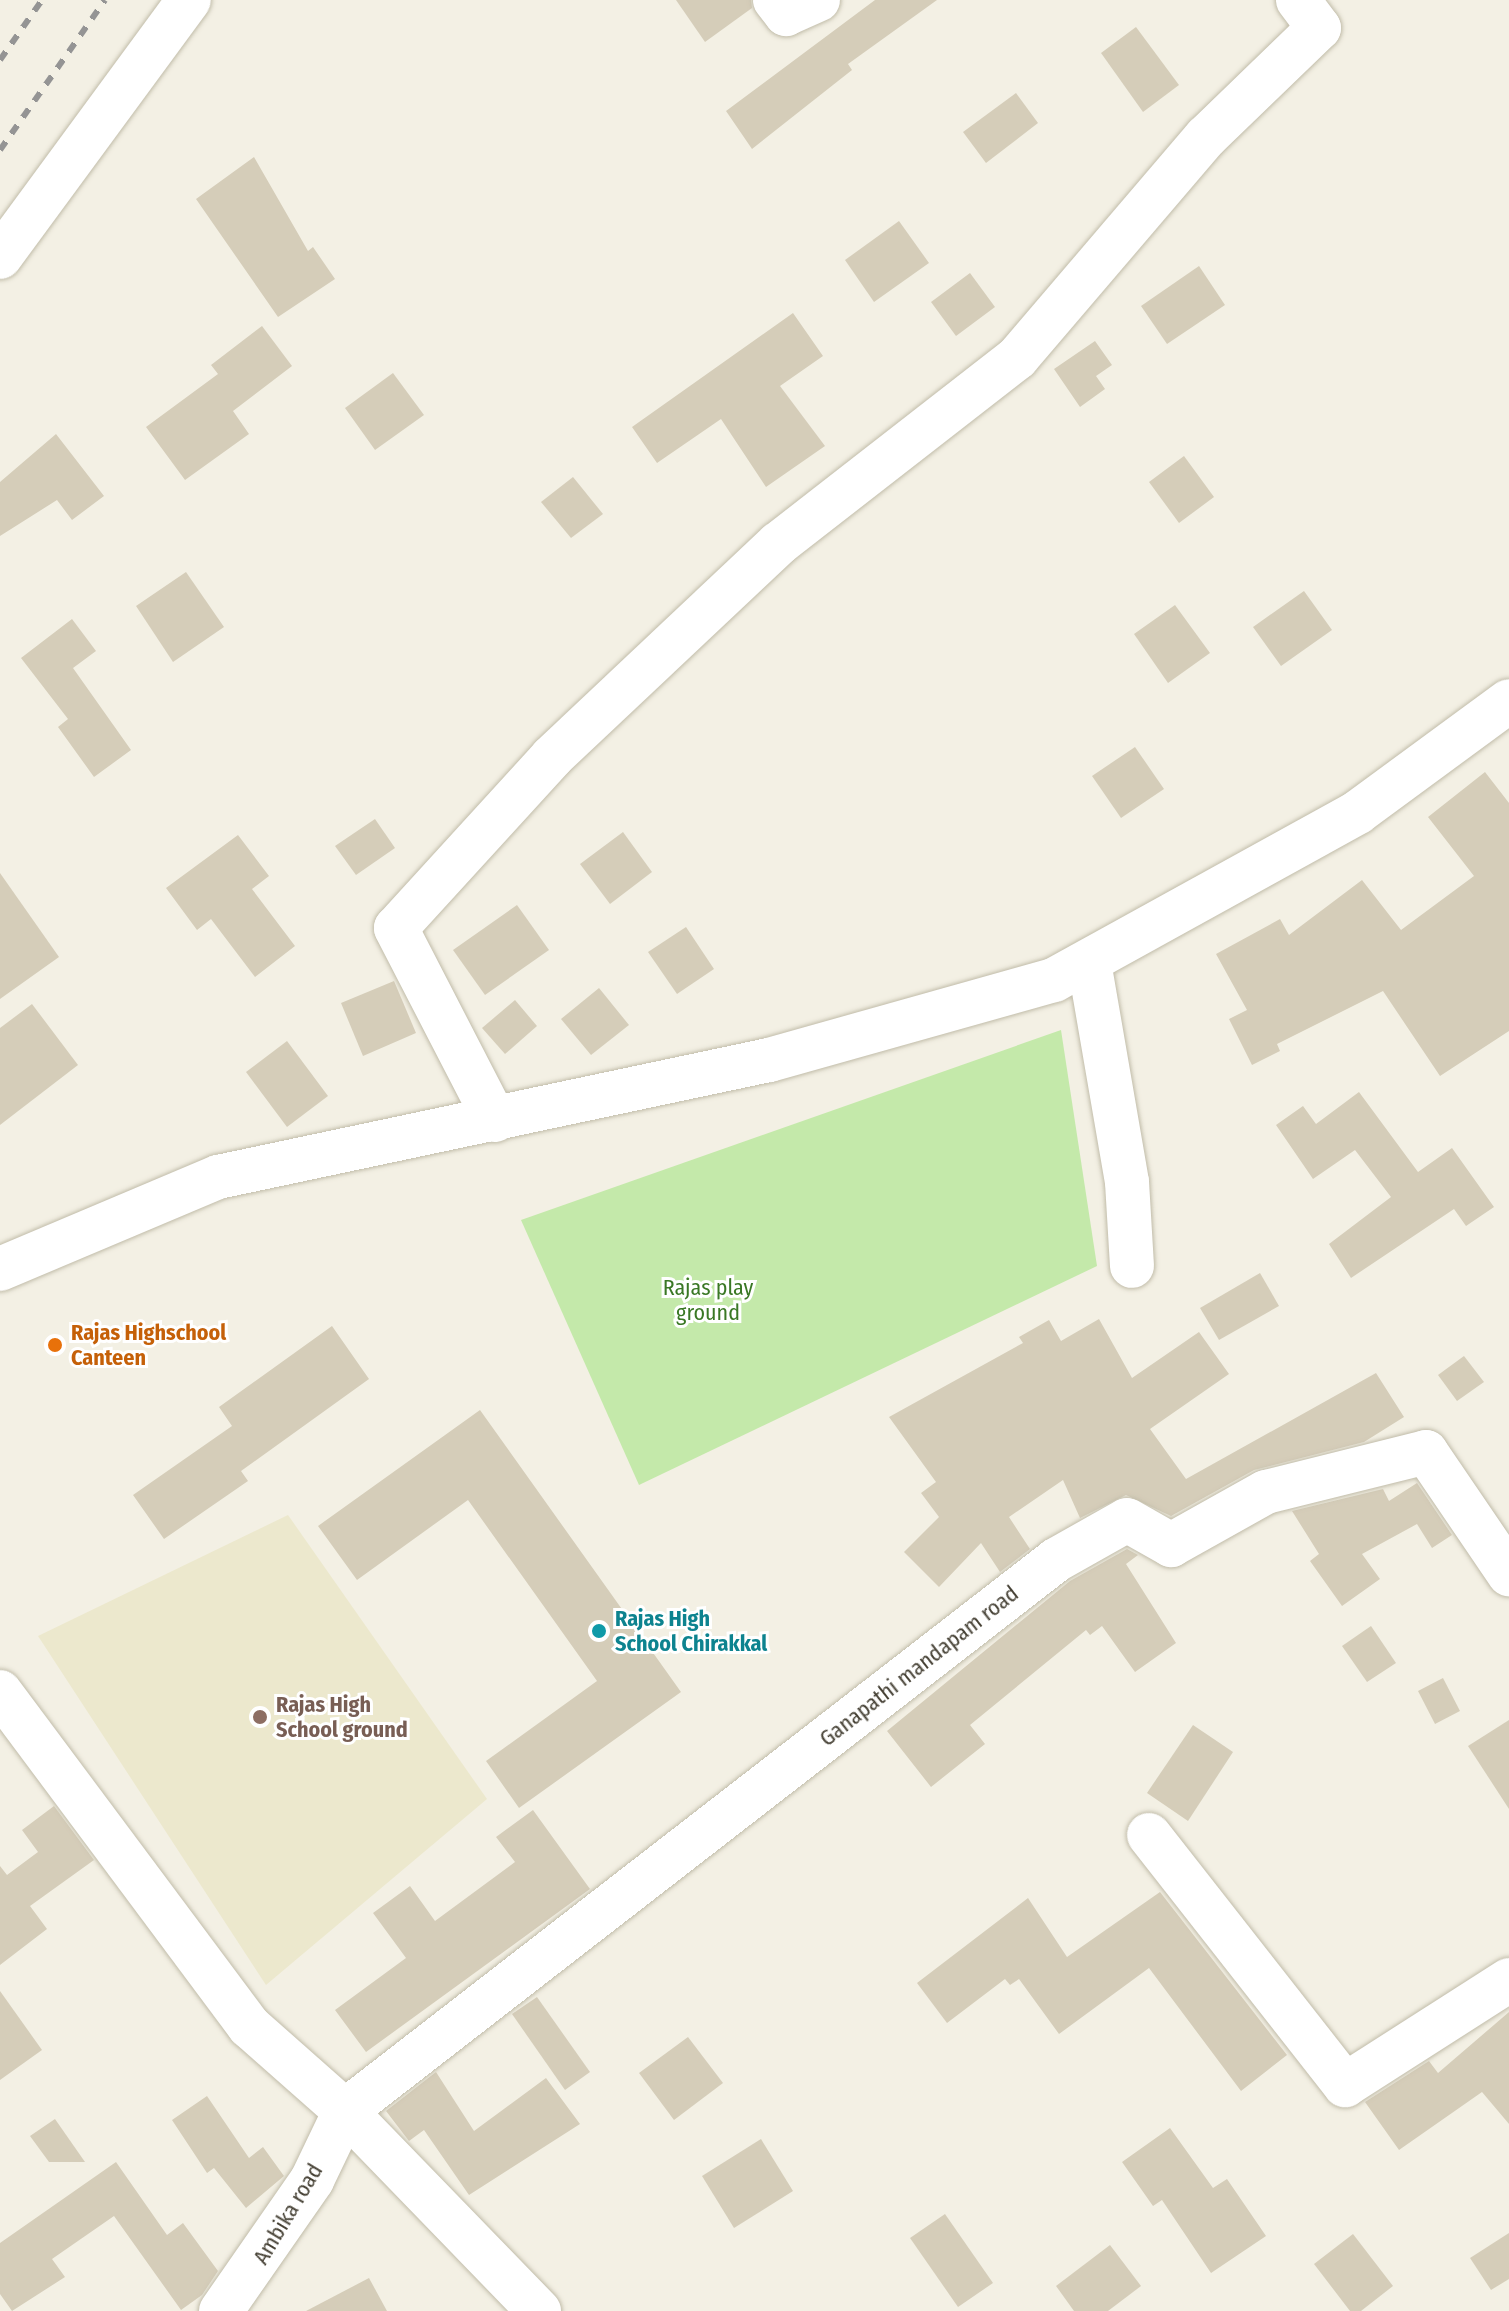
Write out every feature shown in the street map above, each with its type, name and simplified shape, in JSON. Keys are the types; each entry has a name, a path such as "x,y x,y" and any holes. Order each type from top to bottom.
{"street":[{"path":"0,257 189,0"},
{"path":"775,0 786,14 818,0"},
{"path":"495,1120 396,928 552,757 778,544 1017,358 1319,9"},
{"path":"0,1269 218,1177 769,1060 1054,980 1358,812 1509,701"},
{"path":"1089,962 1125,1167 1132,1266"},
{"name":"Ganapathi mandapam road","path":"345,2111 1056,1560 1127,1520 1171,1545 1266,1492 1426,1452 1509,1574"},
{"path":"0,1692 249,2026 345,2111 539,2311"},
{"path":"1149,1835 1345,2085 1509,1980"},
{"name":"Ambika road","path":"221,2311 312,2180 345,2111"}],"shaded area":[{"name":"Rajas High School ground","path":"288,1515 487,1799 266,1985 38,1636"}],"green space":[{"name":"Rajas play ground","path":"1061,1030 1097,1266 639,1485 521,1220"}],"building":[{"path":"676,0 751,0 752,8 705,42"},
{"path":"875,0 937,0 848,64 852,70 752,149 726,111"},
{"path":"1136,27 1179,85 1143,112 1101,53"},
{"path":"1016,93 1038,123 986,163 963,132"},
{"path":"254,157 308,251 313,247 335,279 278,317 196,199"},
{"path":"899,221 929,263 874,302 845,260"},
{"path":"1199,266 1225,305 1167,344 1141,306"},
{"path":"970,273 995,307 956,336 931,302"},
{"path":"793,313 823,356 780,386 825,446 766,487 721,419 657,463 632,427"},
{"path":"262,326 292,366 233,411 249,434 185,480 146,427 218,374 211,365"},
{"path":"1095,341 1112,365 1096,376 1105,389 1080,407 1054,369"},
{"path":"393,373 424,415 375,450 345,408"},
{"path":"56,434 104,496 72,520 57,500 0,536 0,482"},
{"path":"1184,456 1214,497 1179,523 1149,482"},
{"path":"573,477 603,514 571,538 541,502"},
{"path":"186,572 224,627 173,662 136,606"},
{"path":"1304,591 1332,630 1281,666 1253,627"},
{"path":"1175,605 1210,653 1168,683 1134,634"},
{"path":"72,619 96,651 73,668 131,750 94,777 58,727 68,719 21,658"},
{"path":"1135,747 1164,789 1121,818 1092,776"},
{"path":"1485,772 1509,803 1509,1031 1440,1076 1383,991 1277,1044 1280,1051 1252,1065 1229,1019 1247,1010 1216,954 1280,919 1289,935 1362,880 1401,930 1474,876 1428,817"},
{"path":"375,819 395,848 356,875 335,846"},
{"path":"623,832 652,872 610,904 580,864"},
{"path":"238,835 269,876 252,889 295,946 255,977 211,919 197,930 166,888"},
{"path":"0,873 59,957 0,999"},
{"path":"517,905 549,950 485,995 453,950"},
{"path":"686,927 714,969 677,994 648,952"},
{"path":"394,981 416,1033 363,1056 341,1003"},
{"path":"599,988 629,1025 591,1055 561,1019"},
{"path":"515,1000 537,1026 505,1054 482,1028"},
{"path":"32,1004 78,1065 0,1125 0,1028"},
{"path":"287,1041 328,1096 287,1127 246,1072"},
{"path":"1359,1092 1418,1172 1452,1148 1494,1207 1466,1226 1454,1209 1351,1278 1329,1244 1391,1197 1355,1150 1313,1179 1276,1125 1303,1106 1316,1124"},
{"path":"1260,1273 1279,1306 1219,1340 1200,1308"},
{"path":"1099,1319 1132,1378 1199,1332 1229,1374 1150,1429 1186,1479 1376,1373 1404,1417 1364,1442 1254,1470 1171,1516 1126,1495 1080,1518 1063,1480 1009,1517 1030,1549 1000,1572 981,1543 939,1587 904,1552 939,1517 921,1493 936,1482 889,1417 1023,1343 1019,1337 1049,1320 1061,1341"},
{"path":"332,1326 369,1379 241,1471 248,1481 164,1539 133,1495 232,1426 219,1407"},
{"path":"1464,1356 1484,1382 1457,1401 1438,1375"},
{"name":"Rajas High School Chirakkal","path":"480,1410 681,1692 519,1808 486,1761 597,1681 468,1500 357,1580 318,1526"},
{"path":"1417,1483 1452,1535 1432,1548 1417,1524 1362,1554 1380,1579 1342,1606 1310,1561 1319,1554 1292,1511 1383,1489 1389,1501"},
{"path":"1127,1549 1138,1555 1126,1564 1176,1643 1135,1672 1102,1626 1090,1635 1086,1630 970,1725 985,1744 931,1787 887,1731 1070,1581"},
{"path":"1371,1626 1396,1663 1367,1682 1342,1646"},
{"path":"1443,1678 1460,1711 1435,1724 1418,1691"},
{"path":"1509,1720 1509,1809 1468,1746"},
{"path":"1193,1725 1233,1752 1188,1821 1147,1793"},
{"path":"54,1806 94,1860 30,1906 47,1929 0,1965 0,1866 7,1875 38,1852 22,1830"},
{"path":"533,1810 590,1889 366,2052 335,2010 406,1958 373,1913 410,1886 435,1921 515,1862 496,1837"},
{"path":"1160,1892 1287,2055 1241,2091 1149,1968 1059,2034 1019,1979 1010,1985 1005,1979 947,2023 917,1983 1028,1898 1067,1957"},
{"path":"0,1991 42,2050 0,2080"},
{"path":"537,1997 590,2072 565,2090 512,2014"},
{"path":"1509,2012 1509,2124 1482,2092 1399,2150 1365,2102 1429,2061 1438,2073"},
{"path":"688,2037 723,2083 674,2120 639,2073"},
{"path":"436,2072 474,2131 546,2078 580,2124 469,2195 424,2130 409,2141 386,2111"},
{"path":"207,2096 249,2158 263,2147 284,2176 246,2208 214,2168 207,2173 172,2120"},
{"path":"55,2119 85,2162 49,2162 30,2136"},
{"path":"1170,2128 1213,2188 1227,2179 1266,2236 1211,2273 1162,2200 1153,2206 1122,2162"},
{"path":"761,2139 793,2191 734,2228 702,2176"},
{"path":"116,2162 167,2235 183,2223 218,2271 202,2295 181,2310 114,2216 52,2259 65,2277 12,2311 0,2294 0,2243"},
{"path":"945,2214 993,2283 958,2307 910,2238"},
{"path":"1509,2233 1509,2279 1491,2290 1470,2258"},
{"path":"1353,2234 1393,2286 1361,2311 1350,2311 1314,2264"},
{"path":"1110,2245 1141,2286 1108,2311 1074,2311 1056,2286"},
{"path":"369,2278 387,2311 306,2311"}],"railway":[{"path":"0,60 42,0"},
{"path":"0,150 105,0"}],"place":[{"name":"Rajas Highschool Canteen","path":"55,1345"},
{"name":"Rajas High School Chirakkal","path":"599,1631"},
{"name":"Rajas High School ground","path":"260,1717"}]}
